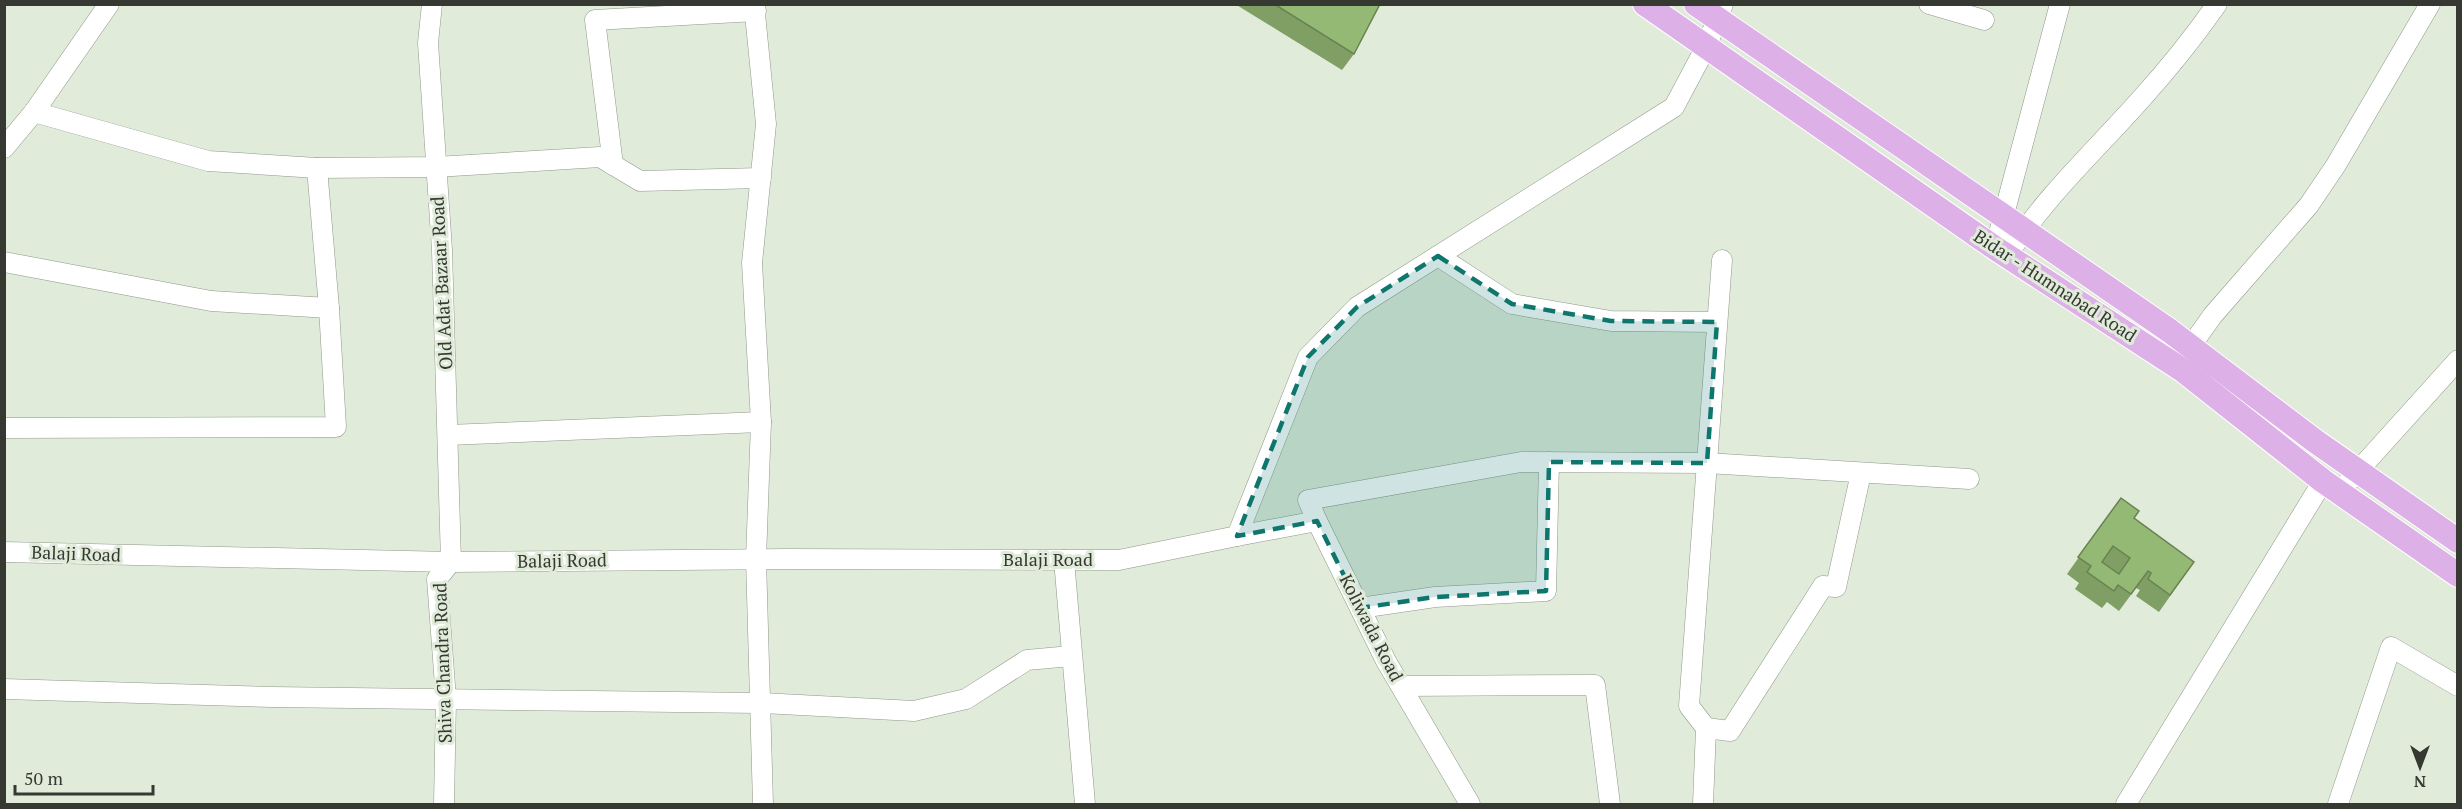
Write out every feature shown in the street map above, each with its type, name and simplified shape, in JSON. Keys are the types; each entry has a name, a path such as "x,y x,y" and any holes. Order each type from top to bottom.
{"main road":[{"name":"Bidar - Humnabad Road","path":"1645,4 2001,252 2183,356 2358,471 2457,540"},
{"name":"Bidar - Humnabad Road","path":"1696,4 1720,12 2024,229 2183,356 2331,487 2457,575"}],"street":[{"path":"4,148 34,112 109,4"},
{"name":"Old Adat Bazaar Road","path":"432,4 428,43 442,273 451,562"},
{"path":"1929,4 1984,20"},
{"path":"2001,252 2004,215 2060,4"},
{"path":"2001,252 2024,229 2079,163 2142,98 2217,4"},
{"path":"2183,356 2213,315 2310,205 2336,165 2430,4"},
{"path":"613,165 595,20 755,8 766,124 752,263 761,422 756,559 763,804"},
{"path":"1237,536 1308,357 1357,307 1674,107 1707,45 1720,12"},
{"path":"34,112 208,161 316,168 436,167 600,157 640,181 761,178"},
{"path":"4,428 336,427 329,308 316,168"},
{"path":"1438,256 1512,304 1611,321 1717,322"},
{"path":"1703,804 1706,728 1689,706 1722,260"},
{"path":"4,262 211,301 329,308"},
{"path":"2126,804 2331,487 2358,471 2454,372"},
{"path":"448,435 761,422"},
{"path":"1237,536 1317,521 1308,500 1521,462 1707,463 1969,480"},
{"path":"1360,608 1435,597 1546,591 1549,462"},
{"path":"1706,728 1730,731 1823,586 1836,587 1861,473"},
{"name":"Koliwada Road","path":"1317,521 1401,686 1470,804"},
{"name":"Balaji Road","path":"4,552 451,562 756,559 1119,560 1237,536"},
{"path":"1064,560 1085,804"},
{"name":"Shiva Chandra Road","path":"444,804 446,699 436,579 451,562"},
{"path":"2338,804 2391,647 2457,686"},
{"path":"4,689 271,697 760,703 914,711 966,699 1027,660 1071,656"},
{"path":"1401,686 1595,685 1610,804"}],"highlighted area":[{"path":"1438,256 1512,304 1611,321 1717,322 1707,463 1549,462 1546,591 1435,597 1360,608 1317,521 1237,536 1308,357 1357,307"}],"building":[{"path":"1274,4 1380,4 1354,54"},
{"path":"2121,498 2139,511 2134,518 2194,562 2170,595 2148,579 2151,573 2148,571 2131,594 2118,585 2114,591 2087,572 2091,566 2078,557","holes":["2113,546 2130,558 2119,574 2102,562"]}]}
